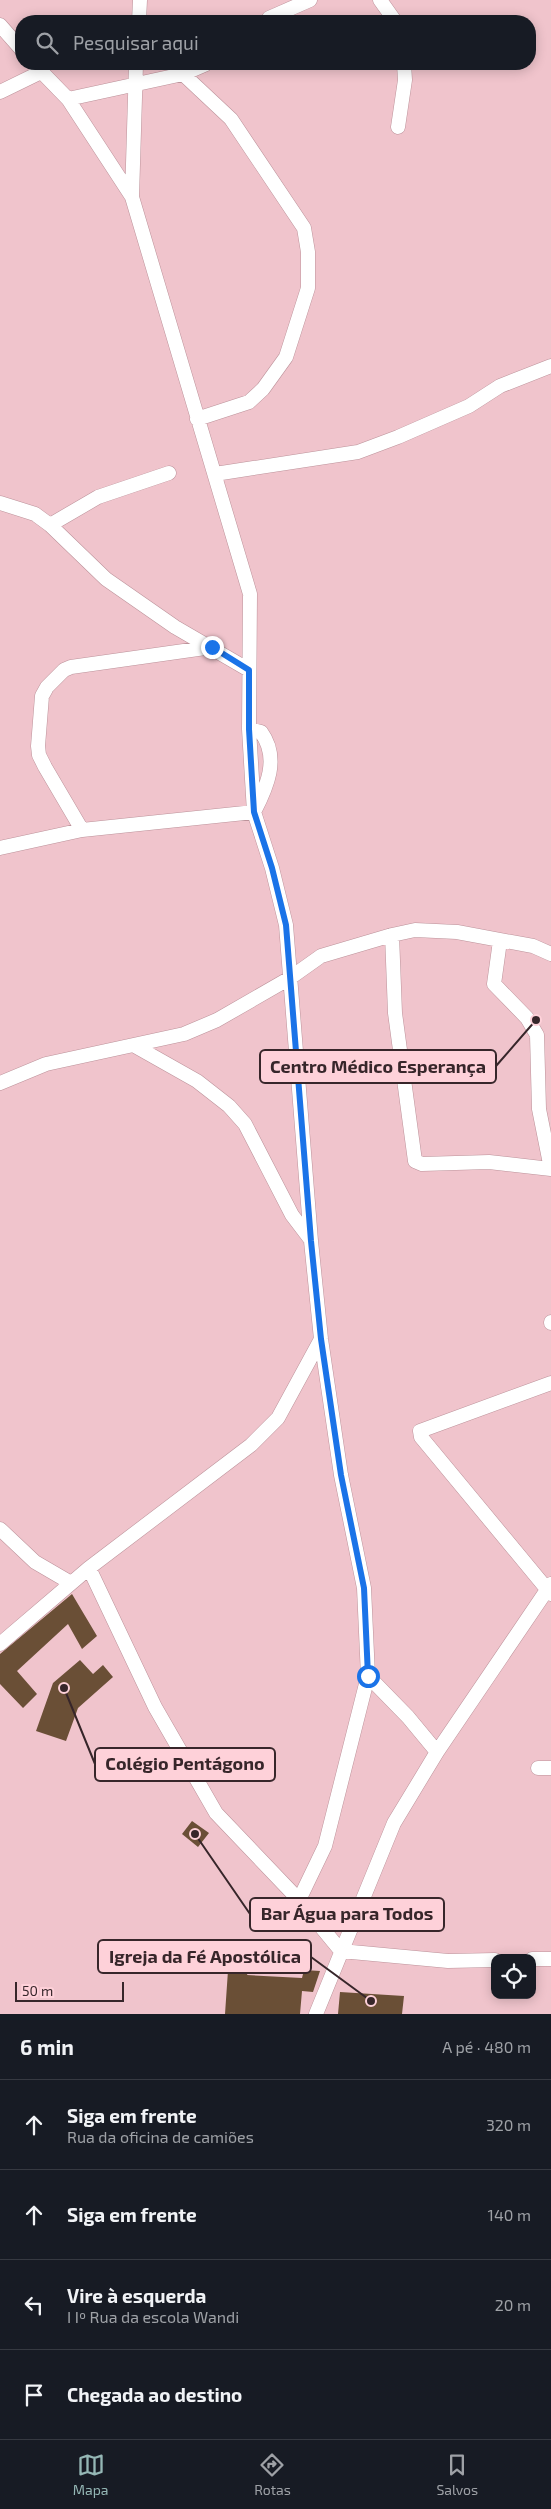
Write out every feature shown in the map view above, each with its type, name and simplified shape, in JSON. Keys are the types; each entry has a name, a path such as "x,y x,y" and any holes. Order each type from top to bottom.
{"street":[{"path":"139,15 140,0"},
{"path":"270,15 281,0"},
{"path":"278,15 310,0"},
{"path":"380,0 391,15"},
{"path":"0,25 15,42"},
{"path":"0,92 34,70"},
{"path":"39,70 68,99 132,196 250,594 249,729 254,812 272,868 286,925 311,1241 321,1339 341,1475 364,1588 368,1676 325,1846 299,1900"},
{"path":"132,196 135,70"},
{"path":"68,99 183,74 192,70"},
{"path":"398,127 405,80 404,70"},
{"path":"183,74 231,119 304,228 308,252 308,288 286,357 263,389 249,402 197,419"},
{"path":"215,474 358,452 407,434 469,406 500,386 551,366"},
{"path":"50,525 98,497 169,473"},
{"path":"0,503 35,514 50,525 106,579 174,627 212,647 249,670"},
{"path":"82,830 39,755 42,696 47,687 64,670 71,667 212,647"},
{"path":"249,729 261,732 270,753 270,774 265,791 254,812"},
{"path":"0,848 82,830 254,812"},
{"path":"0,1083 46,1064 135,1046 192,1031 217,1020 290,978 321,956 392,934 415,930 457,932 532,946 551,954"},
{"path":"392,934 395,1013 414,1161 422,1164 497,1163 551,1169 539,1109 537,1034 527,1018 511,1004 494,984 500,941"},
{"path":"135,1046 196,1081 229,1106 245,1124 292,1216 311,1241"},
{"path":"0,1644 89,1568 251,1445 278,1418 321,1339"},
{"path":"316,2014 394,1823 437,1752 550,1589 421,1437 420,1431 551,1383"},
{"path":"0,1529 35,1562 71,1583"},
{"path":"89,1568 155,1707 216,1813 299,1900 341,1952 448,1961 491,1960"},
{"path":"368,1676 408,1717 437,1752"},
{"path":"536,1959 551,1959"}],"building":[{"path":"72,1594 97,1636 82,1649 68,1624 17,1671 37,1694 23,1708 0,1684 0,1654"},
{"path":"80,1660 93,1674 103,1665 113,1677 78,1708 66,1741 36,1731 53,1683"},
{"path":"192,1821 209,1833 198,1847 182,1834"},
{"path":"229,1956 251,1965 247,1975 302,1978 304,1970 320,1971 313,1992 302,1991 300,2014 225,2014"},
{"path":"340,1992 404,1996 402,2014 338,2014"}],"place":[{"name":"Centro Médico Esperança","path":"536,1020"},
{"name":"Colégio Pentágono","path":"64,1688"},
{"name":"Bar Água para Todos","path":"195,1834"},
{"name":"Igreja da Fé Apostólica","path":"371,2001"}],"route":[{"path":"212,647 249,670 249,729 254,812 272,868 286,925 311,1241 321,1339 341,1475 364,1588 368,1676"}]}
